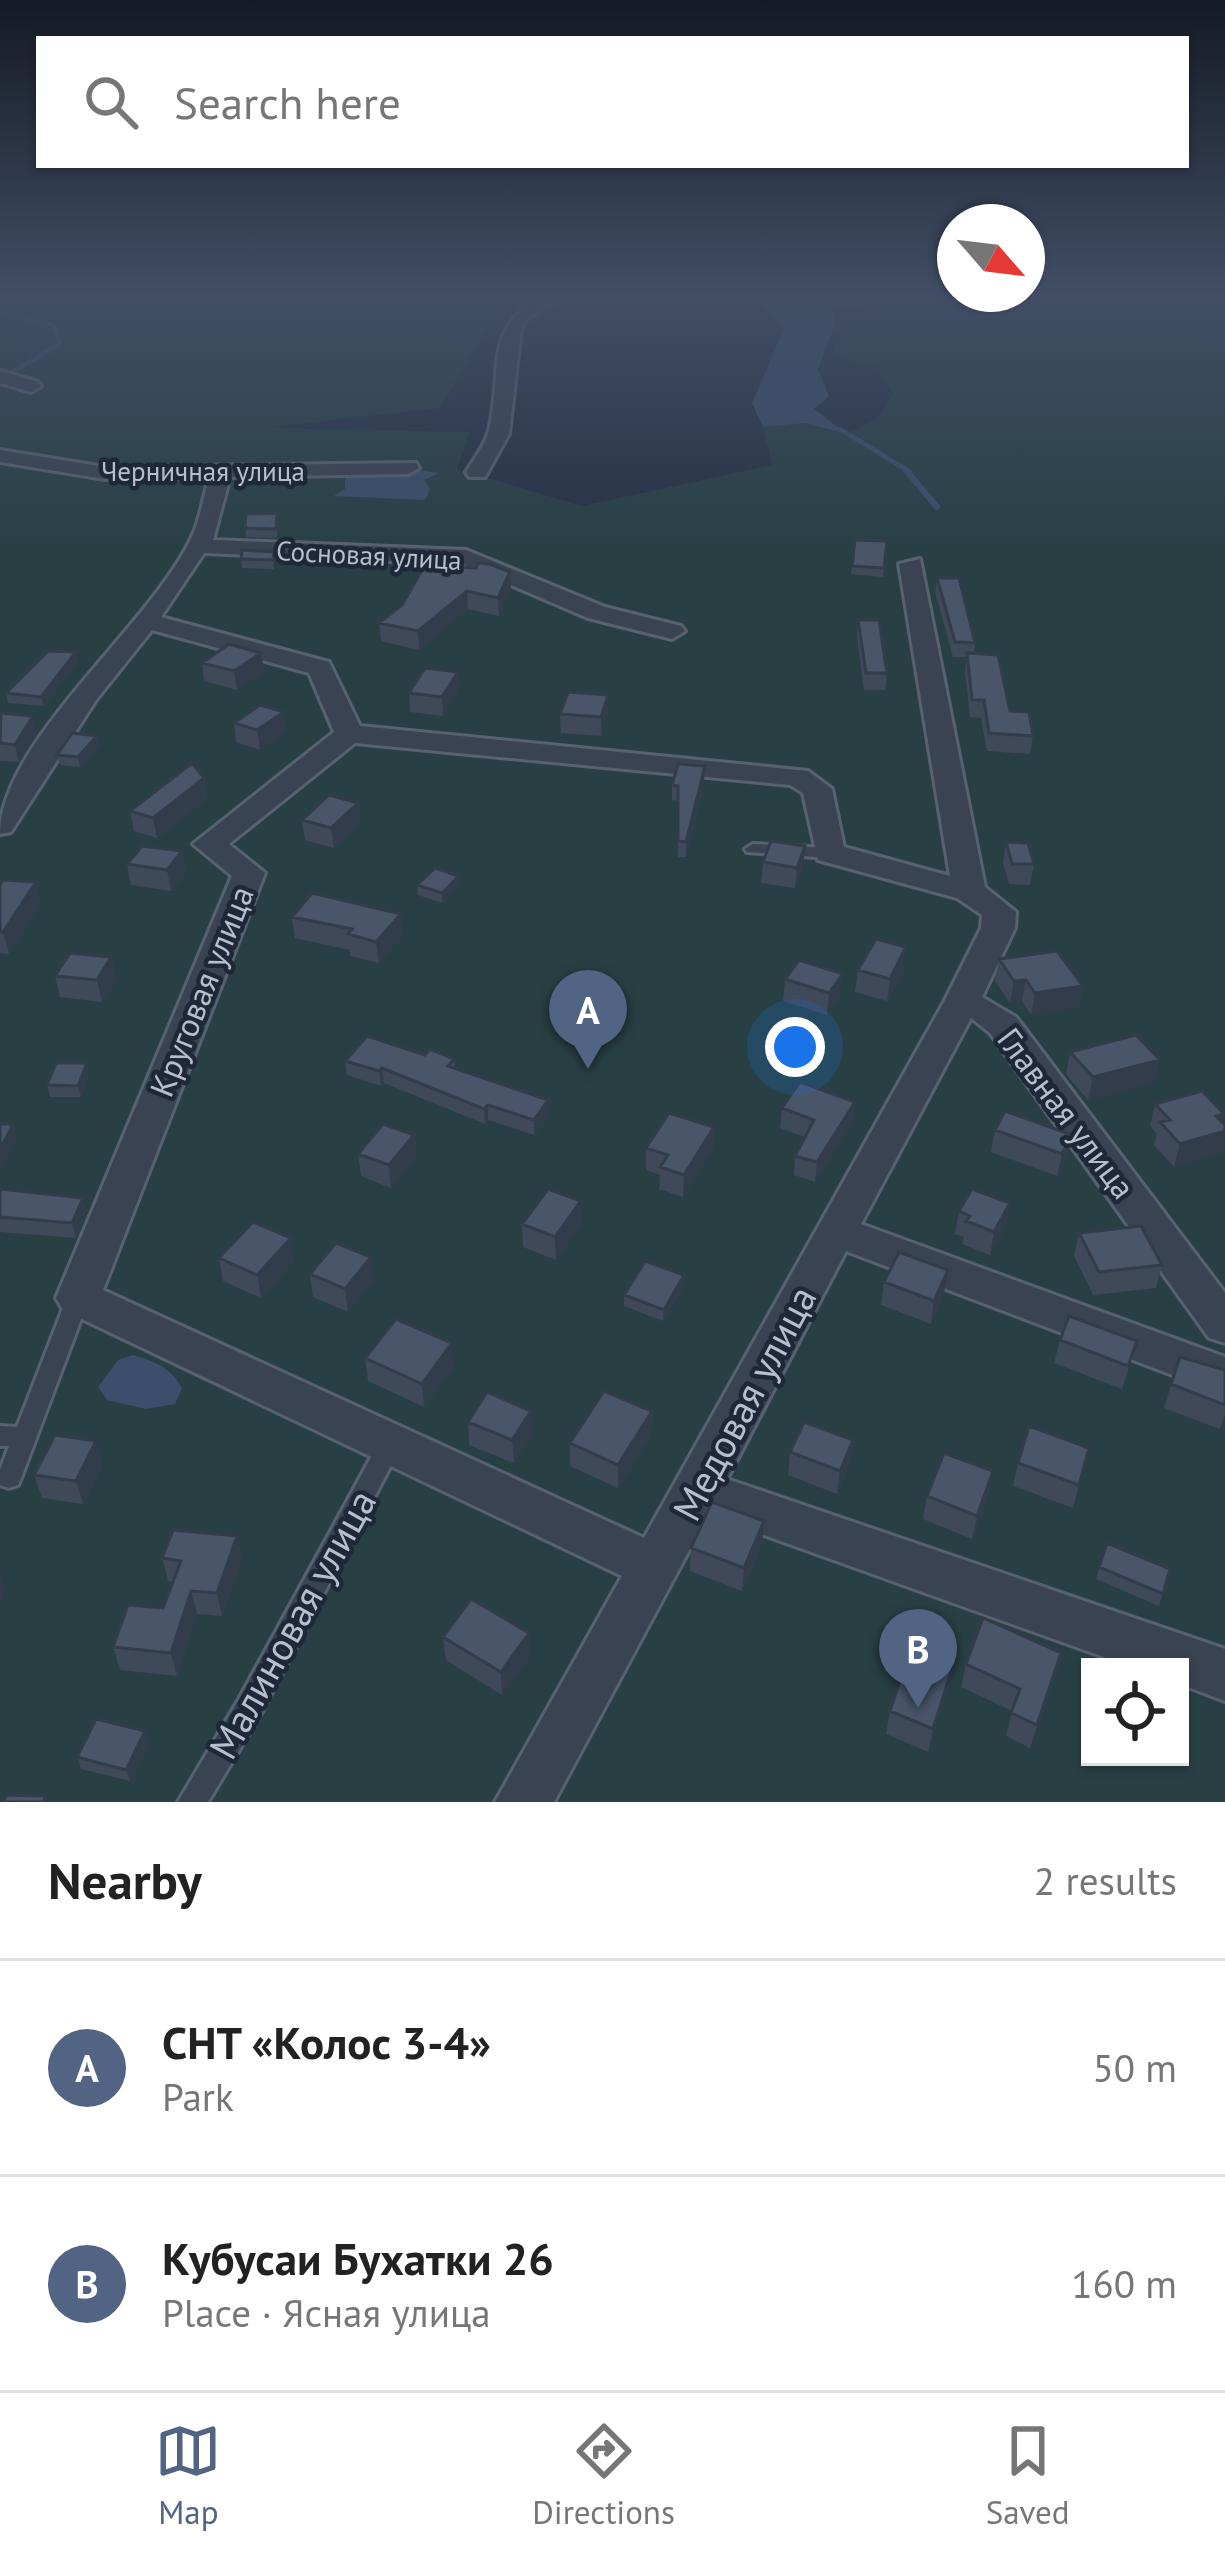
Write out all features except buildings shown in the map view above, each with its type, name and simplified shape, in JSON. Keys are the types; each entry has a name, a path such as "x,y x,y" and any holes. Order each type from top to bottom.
{"street":[{"path":"11,380 32,386"},
{"path":"477,472 499,434 506,380"},
{"path":"0,482 8,459"},
{"name":"Черничная улица","path":"8,459 105,473 408,468"},
{"path":"0,826 86,696 146,621 197,546 221,472"},
{"name":"Сосновая улица","path":"197,546 466,557 597,613 672,632"},
{"path":"911,564 969,891"},
{"path":"146,621 320,668 349,734 797,777 817,789 829,854 969,891 999,912 998,928 962,1002"},
{"name":"Круговая улица","path":"78,1298 249,873 209,844 349,734"},
{"name":"Медовая улица","path":"523,1802 700,1491 834,1230 962,1002"},
{"name":"Главная улица","path":"962,1002 985,1010 1003,1025 1225,1326"},
{"path":"834,1230 1225,1376"},
{"path":"78,1298 657,1568"},
{"path":"700,1491 1225,1675"}],"lane":[{"path":"754,849 829,854"},
{"path":"9,1478 13,1437 78,1298"},
{"name":"Малиновая улица","path":"192,1802 250,1708 389,1445"}],"green space":[{"path":"0,380 456,380 439,408 264,428 470,432 457,469 582,506 772,465 763,427 805,423 847,434 877,419 893,393 885,380 1225,380 1225,1802 0,1802"}],"water":[{"path":"762,380 823,380 829,396 814,409 847,434 805,423 763,427 752,403"},
{"path":"350,473 439,473 424,480 430,489 425,500 334,496 345,489 345,476"},
{"path":"133,1355 173,1375 182,1388 175,1404 146,1409 107,1400 98,1387 118,1360"}],"waterway":[{"path":"840,429 910,472"},
{"path":"905,469 937,507"}],"place":[{"name":"СНТ «Колос 3-4»","path":"588,1069"},
{"name":"Кубусаи Бухатки 26","path":"918,1708"}]}
